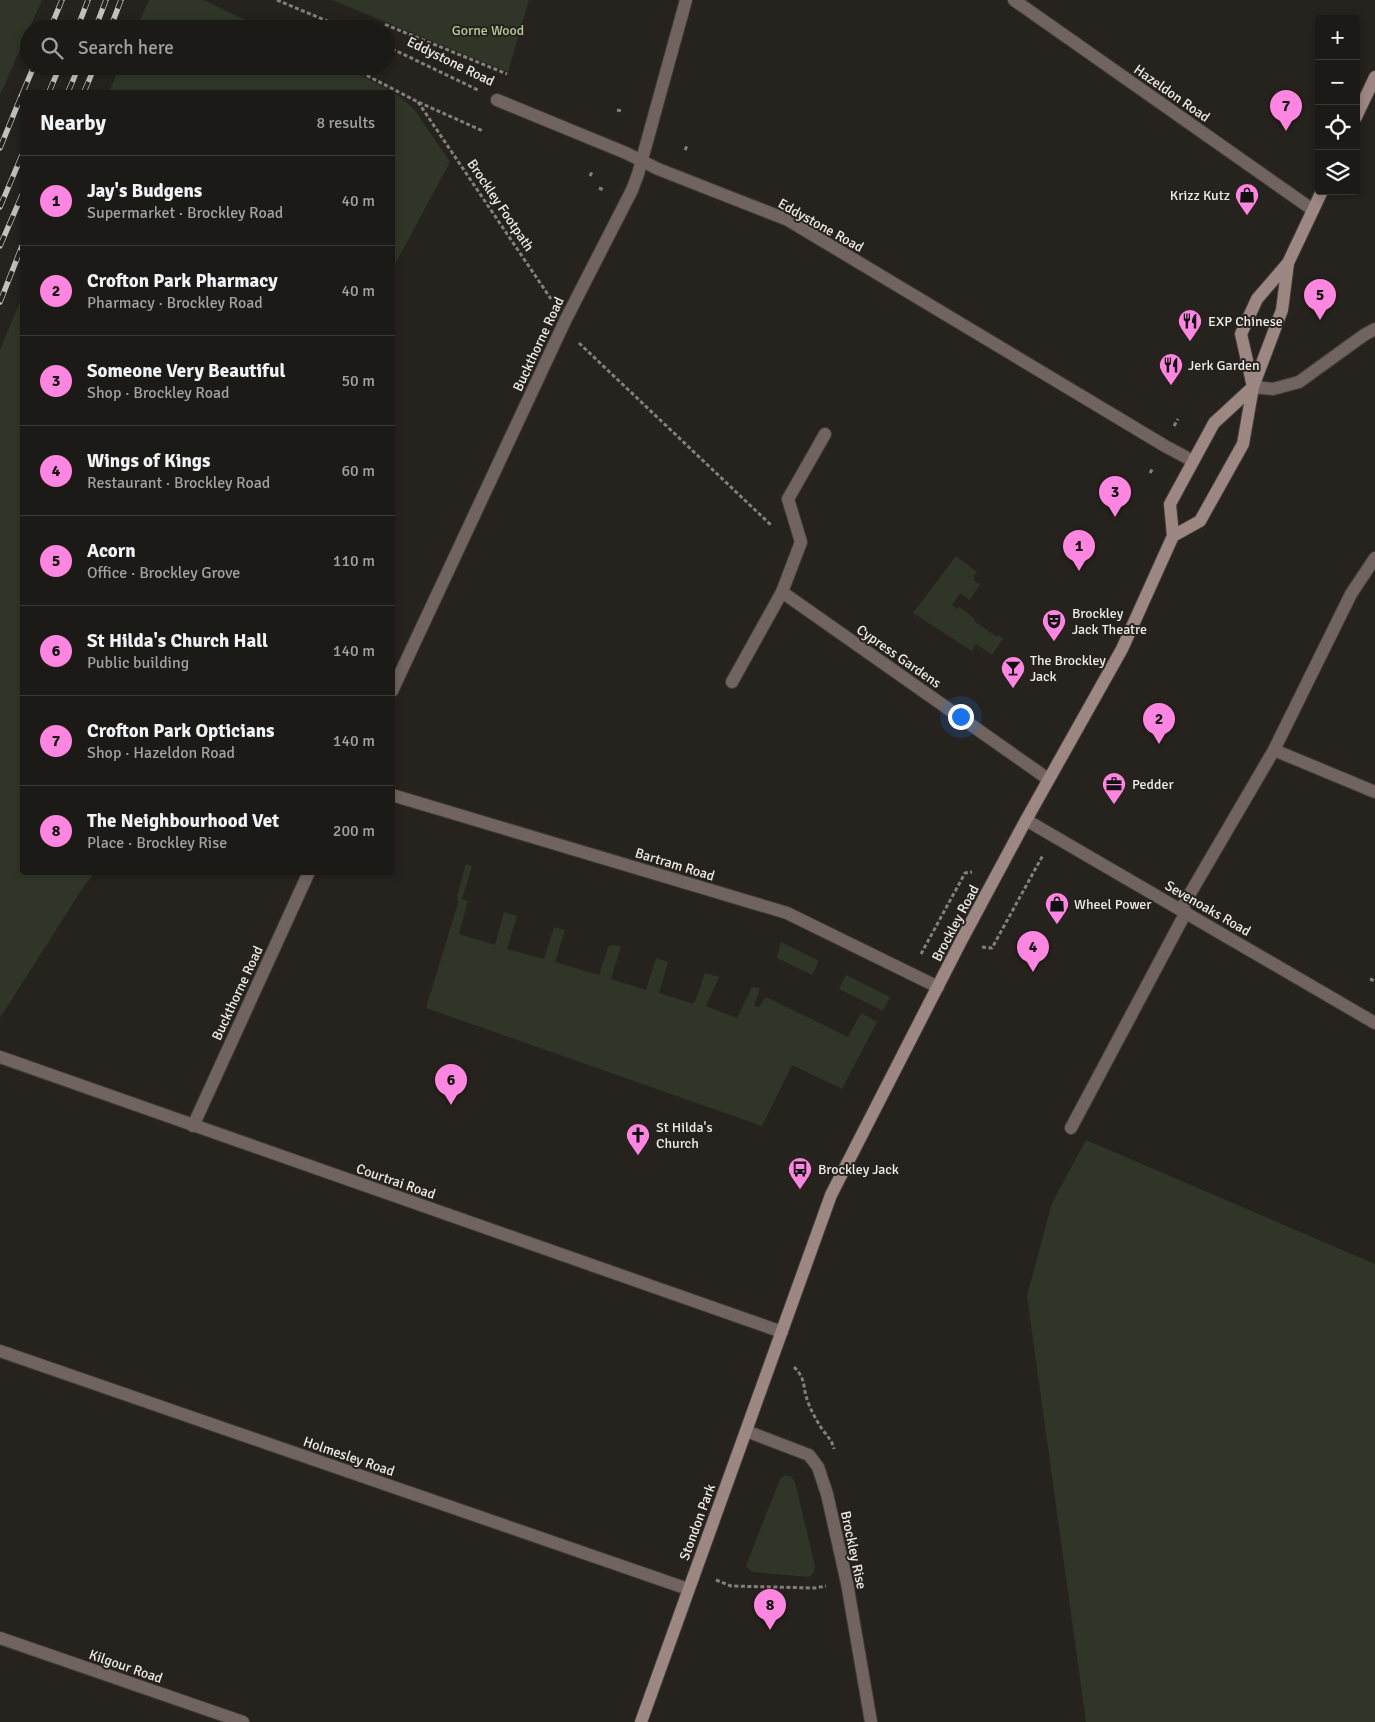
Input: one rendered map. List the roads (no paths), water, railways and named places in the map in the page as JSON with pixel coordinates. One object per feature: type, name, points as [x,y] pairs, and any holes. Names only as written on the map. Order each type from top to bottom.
[{"type":"main road","points":[[1360,109],[1375,77]]},
{"type":"main road","points":[[1253,387],[1241,334],[1257,299],[1288,263],[1320,195]]},
{"type":"main road","points":[[1253,387],[1214,422],[1170,504],[1174,536],[1200,521],[1243,444],[1253,387],[1282,310],[1288,263]]},
{"type":"main road","name":"Brockley Road","points":[[782,1332],[831,1195],[1026,820],[1122,649],[1174,536]]},
{"type":"main road","name":"Stondon Park","points":[[641,1722],[782,1332]]},
{"type":"street","name":"Buckthorne Road","points":[[395,685],[565,321],[632,190],[686,0]]},
{"type":"street","name":"Hazeldon Road","points":[[1014,0],[1313,210]]},
{"type":"street","name":"Eddystone Road","points":[[497,100],[626,153],[658,169],[788,220],[1193,461]]},
{"type":"street","points":[[1253,387],[1273,389],[1299,382],[1375,329]]},
{"type":"street","points":[[732,682],[782,592],[801,542],[788,499],[825,434]]},
{"type":"street","points":[[1071,1128],[1184,911],[1274,750],[1351,594],[1375,558]]},
{"type":"street","name":"Cypress Gardens","points":[[782,592],[1048,779]]},
{"type":"street","points":[[1274,750],[1375,792]]},
{"type":"street","name":"Bartram Road","points":[[395,796],[787,913],[938,986]]},
{"type":"street","name":"Sevenoaks Road","points":[[1026,820],[1375,1023]]},
{"type":"street","name":"Buckthorne Road","points":[[193,1126],[308,875]]},
{"type":"street","name":"Courtrai Road","points":[[0,1057],[782,1332]]},
{"type":"street","name":"Holmesley Road","points":[[0,1351],[688,1589]]},
{"type":"street","name":"Brockley Rise","points":[[746,1431],[809,1455],[818,1467],[827,1494],[847,1583],[870,1722]]},
{"type":"street","name":"Kilgour Road","points":[[0,1638],[243,1722]]},
{"type":"railway","points":[[54,20],[62,0]]},
{"type":"railway","points":[[80,20],[88,0]]},
{"type":"railway","points":[[98,20],[106,0]]},
{"type":"railway","points":[[113,20],[121,0]]},
{"type":"railway","points":[[24,90],[30,75]]},
{"type":"railway","points":[[50,90],[56,75]]},
{"type":"railway","points":[[69,90],[75,75]]},
{"type":"railway","points":[[85,90],[91,75]]},
{"type":"railway","points":[[0,148],[20,99]]},
{"type":"railway","points":[[0,207],[20,160]]},
{"type":"railway","points":[[0,246],[20,200]]},
{"type":"railway","points":[[0,302],[20,251]]},
{"type":"place","name":"Crofton Park Opticians","points":[[1286,131]]},
{"type":"place","name":"Krizz Kutz","points":[[1247,216]]},
{"type":"place","name":"Acorn","points":[[1320,320]]},
{"type":"place","name":"EXP Chinese","points":[[1190,342]]},
{"type":"place","name":"Jerk Garden","points":[[1171,386]]},
{"type":"place","name":"Someone Very Beautiful","points":[[1115,517]]},
{"type":"place","name":"Jay's Budgens","points":[[1079,571]]},
{"type":"place","name":"Brockley Jack Theatre","points":[[1054,642]]},
{"type":"place","name":"The Brockley Jack","points":[[1013,689]]},
{"type":"place","name":"Crofton Park Pharmacy","points":[[1159,744]]},
{"type":"place","name":"Pedder","points":[[1114,805]]},
{"type":"place","name":"Wheel Power","points":[[1057,925]]},
{"type":"place","name":"Wings of Kings","points":[[1033,972]]},
{"type":"place","name":"St Hilda's Church Hall","points":[[451,1105]]},
{"type":"place","name":"St Hilda's Church","points":[[638,1156]]},
{"type":"place","name":"Brockley Jack","points":[[800,1190]]},
{"type":"place","name":"The Neighbourhood Vet","points":[[770,1630]]},
{"type":"park label","name":"Gorne Wood","points":[[488,30]]}]
